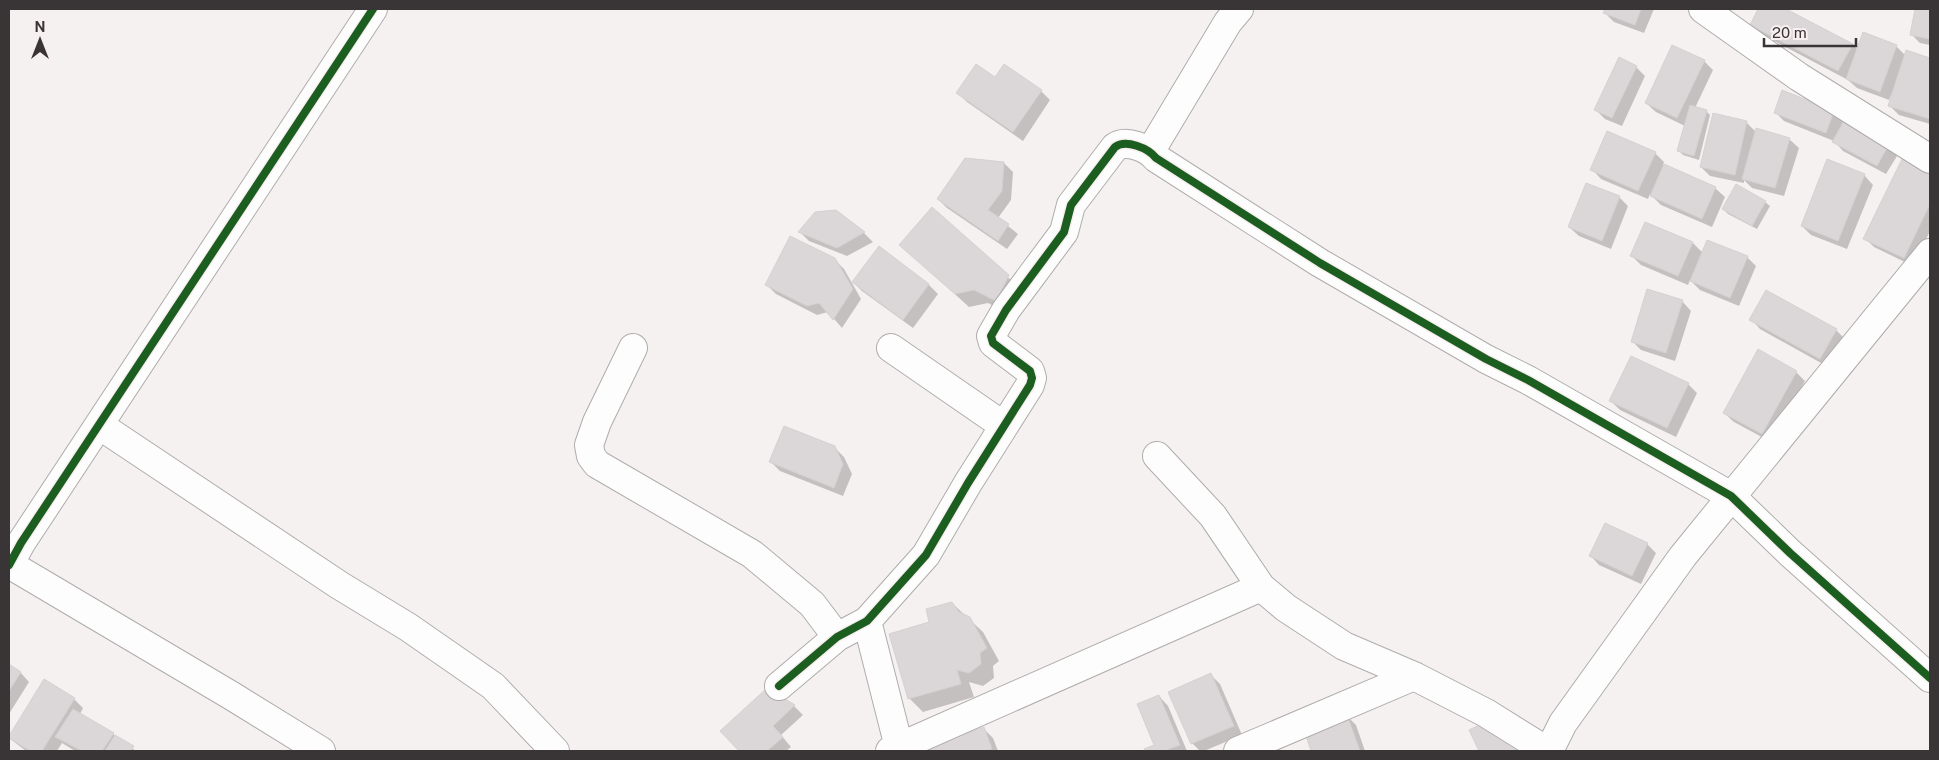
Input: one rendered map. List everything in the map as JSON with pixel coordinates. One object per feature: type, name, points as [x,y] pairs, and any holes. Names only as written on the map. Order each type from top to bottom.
[{"type":"street","points":[[321,751],[232,696],[12,552],[99,425],[373,9]]},
{"type":"street","points":[[1153,154],[1153,147],[1228,22],[1239,9]]},
{"type":"street","points":[[1703,9],[1799,77],[1930,158]]},
{"type":"street","points":[[779,686],[837,637],[867,620],[926,555],[968,483],[1030,385],[1032,378],[1030,371],[993,343],[991,336],[1006,310],[1064,232],[1071,205],[1120,143],[1128,143],[1153,154],[1156,158],[1320,263],[1486,359],[1528,380],[1731,496],[1790,553],[1930,678]]},
{"type":"street","points":[[1157,456],[1213,516],[1261,587],[1286,608],[1344,646],[1414,676],[1486,713],[1548,751],[1563,723],[1682,556],[1930,253]]},
{"type":"street","points":[[633,348],[597,422],[589,445],[591,456],[597,464],[752,554],[812,604],[837,637]]},
{"type":"street","points":[[891,348],[1004,426]]},
{"type":"street","points":[[99,425],[339,585],[408,627],[493,686],[555,751]]},
{"type":"street","points":[[867,620],[896,750],[1261,587]]},
{"type":"street","points":[[1238,751],[1414,676]]},
{"type":"building","points":[[1605,9],[1641,9],[1635,25],[1603,13]]},
{"type":"building","points":[[1758,9],[1786,9],[1853,44],[1838,71],[1750,25]]},
{"type":"building","points":[[1915,9],[1930,9],[1930,39],[1910,35]]},
{"type":"building","points":[[1863,32],[1897,45],[1880,92],[1846,79]]},
{"type":"building","points":[[1672,45],[1705,60],[1677,118],[1645,103]]},
{"type":"building","points":[[1906,50],[1930,58],[1930,119],[1888,106]]},
{"type":"building","points":[[1619,57],[1637,66],[1612,118],[1594,110]]},
{"type":"building","points":[[976,64],[995,77],[1004,64],[1042,90],[1013,132],[956,93]]},
{"type":"building","points":[[1782,90],[1834,111],[1826,133],[1774,113]]},
{"type":"building","points":[[1690,105],[1707,110],[1694,156],[1677,151]]},
{"type":"building","points":[[1713,113],[1747,121],[1735,175],[1700,167]]},
{"type":"building","points":[[1844,121],[1888,146],[1877,166],[1832,142]]},
{"type":"building","points":[[1756,128],[1790,138],[1775,188],[1742,179]]},
{"type":"building","points":[[1607,131],[1656,152],[1638,191],[1590,170]]},
{"type":"building","points":[[1903,157],[1930,170],[1930,204],[1904,258],[1863,239]]},
{"type":"building","points":[[965,158],[1004,162],[1002,191],[988,210],[1009,224],[998,241],[937,199]]},
{"type":"building","points":[[1827,159],[1865,174],[1838,241],[1801,226]]},
{"type":"building","points":[[1664,164],[1716,187],[1702,219],[1650,196]]},
{"type":"building","points":[[1586,183],[1620,196],[1602,241],[1568,227]]},
{"type":"building","points":[[1736,184],[1766,201],[1752,226],[1722,209]]},
{"type":"building","points":[[932,207],[1009,275],[996,301],[974,290],[955,294],[899,245]]},
{"type":"building","points":[[836,210],[865,232],[837,248],[798,232],[815,212]]},
{"type":"building","points":[[1645,222],[1693,242],[1678,276],[1630,256]]},
{"type":"building","points":[[790,236],[835,258],[853,289],[833,320],[819,303],[807,306],[765,285]]},
{"type":"building","points":[[1707,240],[1748,256],[1730,298],[1690,281]]},
{"type":"building","points":[[879,246],[929,284],[903,320],[852,282]]},
{"type":"building","points":[[1647,289],[1683,300],[1666,353],[1631,342]]},
{"type":"building","points":[[1766,290],[1837,329],[1820,359],[1749,320]]},
{"type":"building","points":[[1758,349],[1797,371],[1762,434],[1723,413]]},
{"type":"building","points":[[1631,356],[1689,383],[1667,428],[1609,401]]},
{"type":"building","points":[[784,426],[835,446],[843,464],[834,488],[769,462]]},
{"type":"building","points":[[1605,523],[1648,543],[1632,576],[1589,556]]},
{"type":"building","points":[[952,602],[959,612],[970,617],[987,648],[980,653],[981,664],[969,673],[957,670],[961,684],[908,699],[889,634],[929,622],[926,609]]},
{"type":"building","points":[[9,664],[21,672],[9,691]]},
{"type":"building","points":[[1211,673],[1234,726],[1191,744],[1168,692]]},
{"type":"building","points":[[44,679],[75,698],[42,751],[30,751],[9,738],[9,736]]},
{"type":"building","points":[[767,688],[795,705],[773,726],[783,737],[767,751],[739,751],[720,731]]},
{"type":"building","points":[[1159,695],[1180,745],[1164,751],[1145,751],[1144,749],[1154,745],[1137,704]]},
{"type":"building","points":[[73,709],[114,733],[102,751],[82,751],[55,737]]},
{"type":"building","points":[[1347,715],[1360,751],[1311,751],[1304,730]]},
{"type":"building","points":[[1490,720],[1527,751],[1479,751],[1469,730]]},
{"type":"building","points":[[984,727],[992,749],[984,751],[924,751],[923,749]]},
{"type":"building","points":[[115,735],[134,746],[131,751],[105,751]]},
{"type":"cycle path","points":[[9,565],[21,543],[373,9]]},
{"type":"cycle path","points":[[779,686],[837,637],[867,621],[926,555],[968,483],[1030,385],[1032,378],[1030,371],[993,343],[991,336],[1006,310],[1064,232],[1071,205],[1115,147],[1125,144],[1131,144],[1148,151],[1156,158],[1320,263],[1486,359],[1528,380],[1731,496],[1790,553],[1930,678]]}]
